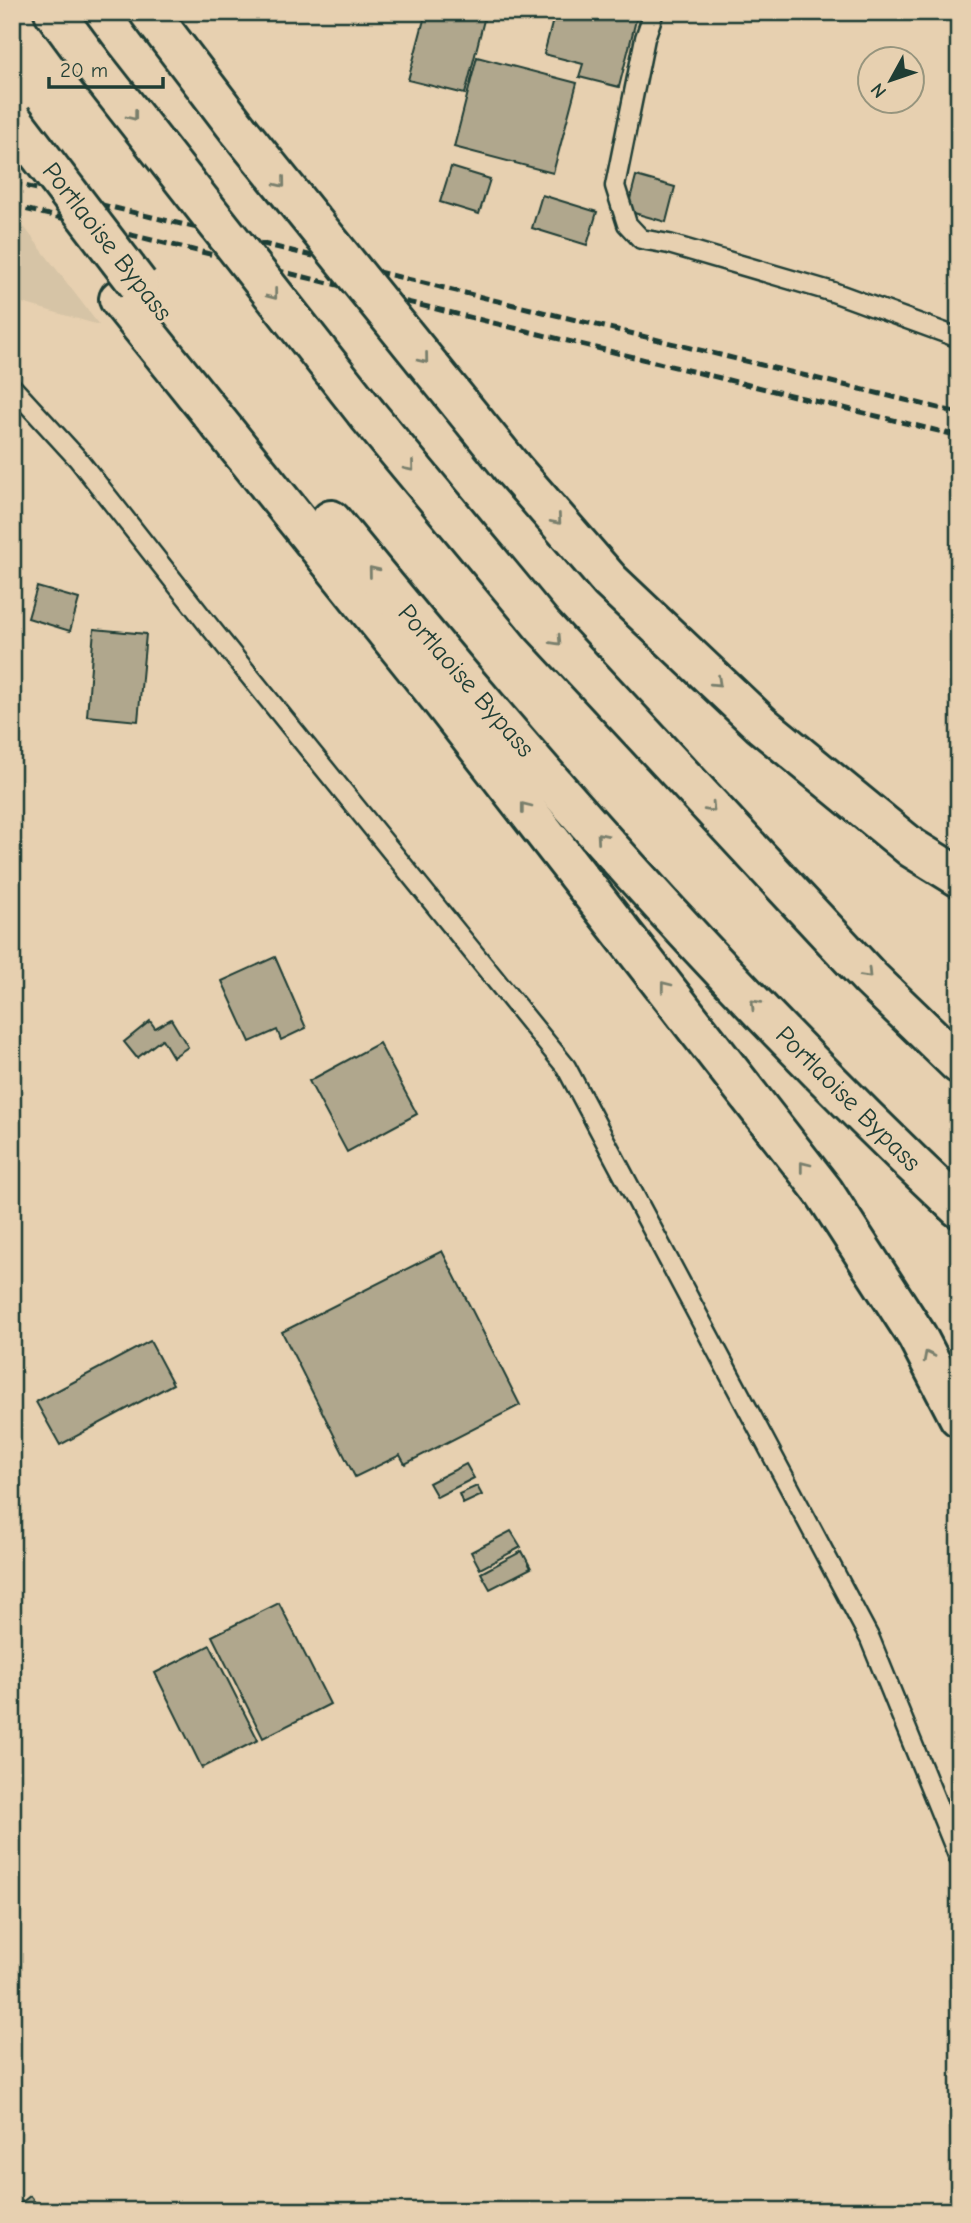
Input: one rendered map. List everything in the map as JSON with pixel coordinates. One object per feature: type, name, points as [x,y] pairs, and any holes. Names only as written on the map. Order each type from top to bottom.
[{"type":"highway","points":[[54,12],[366,414],[552,635],[872,979],[959,1064]]},
{"type":"highway","points":[[149,12],[238,130],[512,468],[610,581],[762,725],[912,848],[959,877]]},
{"type":"highway","name":"Portlaoise Bypass","points":[[12,119],[129,291],[656,901],[878,1132],[959,1208]]},
{"type":"highway","points":[[12,155],[129,291],[824,1192],[917,1336],[959,1417]]},
{"type":"lane","points":[[654,12],[645,38],[615,187],[627,224],[641,239],[669,244],[833,292],[959,338]]},
{"type":"lane","points":[[12,387],[79,459],[206,622],[566,1067],[870,1639],[959,1858]]},
{"type":"shaded area","points":[[12,211],[99,325],[12,300]]},
{"type":"building","points":[[426,12],[486,12],[465,94],[408,80]]},
{"type":"building","points":[[555,12],[638,12],[619,87],[579,77],[583,64],[544,54]]},
{"type":"building","points":[[477,57],[577,83],[553,173],[454,147]]},
{"type":"building","points":[[451,167],[490,179],[479,214],[440,202]]},
{"type":"building","points":[[636,176],[675,187],[666,222],[627,211]]},
{"type":"building","points":[[542,195],[597,212],[587,245],[532,228]]},
{"type":"building","points":[[37,587],[79,599],[70,631],[28,618]]},
{"type":"building","points":[[94,629],[146,634],[138,721],[87,716]]},
{"type":"building","points":[[275,957],[306,1028],[281,1040],[277,1030],[250,1042],[222,981]]},
{"type":"building","points":[[171,1019],[188,1047],[173,1057],[162,1039],[137,1058],[124,1042],[150,1021],[155,1028]]},
{"type":"building","points":[[379,1043],[417,1114],[347,1152],[309,1081]]},
{"type":"building","points":[[442,1251],[520,1405],[405,1464],[400,1455],[355,1477],[282,1332]]},
{"type":"building","points":[[150,1341],[173,1384],[60,1445],[36,1402]]},
{"type":"building","points":[[466,1464],[474,1478],[437,1497],[429,1483]]},
{"type":"building","points":[[477,1486],[482,1495],[463,1504],[459,1494]]},
{"type":"building","points":[[511,1531],[521,1547],[480,1569],[471,1552]]},
{"type":"building","points":[[522,1551],[531,1568],[490,1589],[481,1573]]},
{"type":"building","points":[[279,1603],[330,1704],[263,1738],[212,1636]]},
{"type":"building","points":[[210,1645],[258,1740],[202,1768],[155,1673]]},
{"type":"building","points":[[30,2196],[42,2211],[12,2211],[12,2210]]},
{"type":"railway","points":[[12,183],[959,413]]},
{"type":"railway","points":[[12,206],[959,436]]}]
